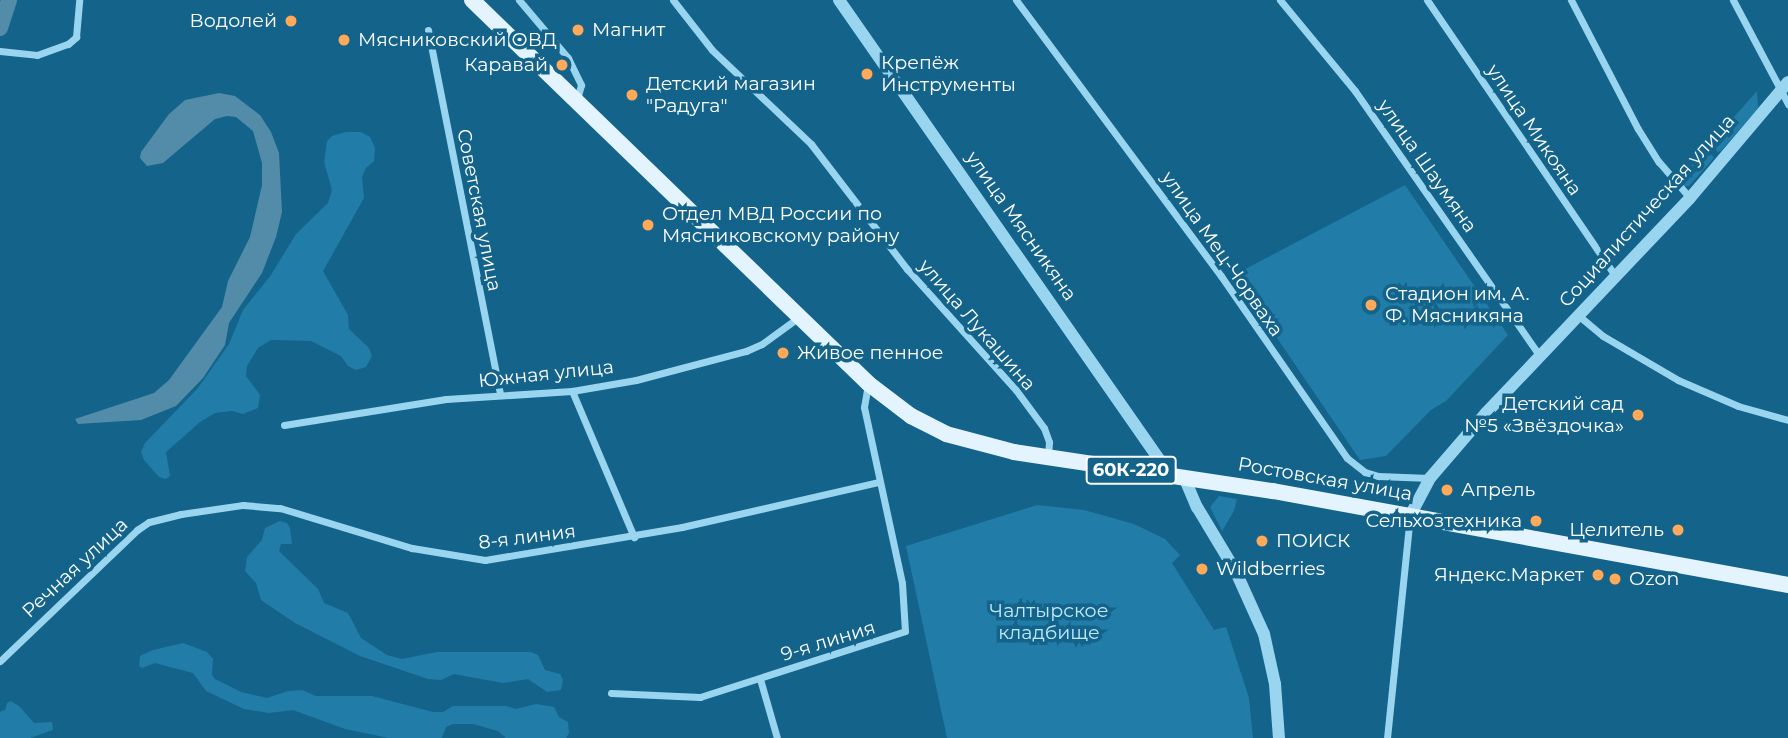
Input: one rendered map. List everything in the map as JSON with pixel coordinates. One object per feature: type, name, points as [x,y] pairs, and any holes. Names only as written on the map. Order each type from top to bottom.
[{"type":"main road","name":"Ростовская улица","points":[[472,0],[869,384],[911,416],[946,433],[983,446],[1048,458],[1177,476],[1788,584]]},
{"type":"street","points":[[0,51],[17,54],[50,53],[76,37],[79,0]]},
{"type":"street","points":[[519,0],[568,58],[582,85],[577,100]]},
{"type":"street","name":"улица Лукашина","points":[[673,0],[712,50],[811,144],[907,269],[1016,390],[1044,428],[1049,442],[1048,458]]},
{"type":"street","name":"улица Мясникяна","points":[[839,0],[1177,476],[1236,572],[1264,634],[1275,684],[1279,738]]},
{"type":"street","name":"улица Мец-Чорваха","points":[[1016,0],[1221,276],[1347,458],[1365,472],[1378,476],[1430,478]]},
{"type":"street","name":"улица Шаумяна","points":[[1280,0],[1355,91],[1540,356]]},
{"type":"street","name":"улица Микояна","points":[[1427,0],[1616,276]]},
{"type":"street","points":[[1571,0],[1652,151],[1690,198]]},
{"type":"street","points":[[1733,0],[1785,86],[1788,104]]},
{"type":"street","name":"Советская улица","points":[[428,30],[500,396]]},
{"type":"street","name":"Социалистическая улица","points":[[1387,738],[1410,516],[1430,478],[1540,356],[1690,198],[1785,86]]},
{"type":"street","points":[[1579,316],[1603,336],[1678,380],[1738,406],[1788,420]]},
{"type":"street","name":"Южная улица","points":[[284,425],[395,406],[572,391],[636,380],[726,358],[762,344],[799,317]]},
{"type":"street","points":[[869,384],[864,407],[878,482]]},
{"type":"street","points":[[572,391],[634,537]]},
{"type":"street","name":"8-я линия","points":[[181,514],[243,505],[281,508],[412,548],[485,560],[634,537],[878,482]]},
{"type":"street","name":"9-я линия","points":[[611,693],[700,697],[905,631],[902,583],[878,482]]},
{"type":"street","name":"Речная улица","points":[[0,661],[136,530],[149,522],[181,514]]},
{"type":"street","name":"9-я линия","points":[[760,679],[776,738]]},
{"type":"green space","points":[[1757,91],[1758,108],[1721,151],[1717,152],[1712,142]]},
{"type":"green space","points":[[361,132],[370,137],[375,148],[374,161],[366,168],[362,177],[364,198],[323,271],[348,315],[349,329],[369,348],[372,356],[366,367],[356,370],[348,366],[341,356],[311,341],[271,340],[258,348],[247,366],[246,376],[260,395],[258,408],[243,414],[232,411],[215,413],[200,422],[166,452],[170,476],[166,479],[159,477],[144,460],[141,452],[145,443],[198,388],[229,344],[243,310],[271,275],[296,234],[328,203],[332,190],[324,162],[327,141],[332,136]]},
{"type":"green space","points":[[1708,150],[1714,158],[1689,186],[1684,186],[1678,181],[1679,177]]},
{"type":"green space","name":"Стадион им. А. Ф. Мясникяна","points":[[1405,185],[1508,335],[1446,401],[1431,410],[1386,456],[1360,460],[1234,275]]},
{"type":"green space","points":[[1219,496],[1237,499],[1234,511],[1222,531],[1210,507]]},
{"type":"green space","name":"Чалтырское кладбище","points":[[1037,505],[1084,510],[1134,524],[1165,539],[1180,555],[1172,563],[1214,630],[1226,627],[1249,698],[1253,738],[947,738],[906,546]]},
{"type":"green space","points":[[280,521],[287,523],[290,528],[292,544],[281,544],[279,551],[318,589],[324,603],[348,613],[361,638],[387,655],[402,659],[437,652],[531,652],[538,655],[545,670],[560,674],[563,680],[561,690],[547,692],[528,679],[503,683],[454,674],[441,680],[428,679],[360,656],[295,623],[261,600],[256,583],[245,571],[247,557],[262,540],[265,528]]},
{"type":"green space","points":[[183,643],[207,652],[213,659],[212,675],[215,679],[241,692],[267,698],[288,691],[302,690],[316,696],[372,696],[433,712],[443,712],[453,706],[506,706],[516,709],[536,704],[554,707],[559,717],[568,722],[569,733],[566,738],[506,738],[498,731],[473,724],[453,724],[446,727],[442,738],[389,738],[345,729],[293,710],[269,713],[244,709],[206,691],[193,673],[155,663],[142,668],[139,666],[140,656]]},
{"type":"green space","points":[[11,701],[34,723],[52,722],[53,730],[30,738],[0,738],[0,712],[5,710],[7,703]]},
{"type":"shaded area","points":[[219,93],[235,96],[260,115],[271,132],[279,153],[282,212],[262,273],[229,323],[225,345],[203,378],[176,406],[141,420],[78,424],[75,419],[154,393],[169,380],[222,307],[228,281],[250,237],[262,185],[262,163],[253,131],[236,117],[227,116],[215,119],[163,163],[147,166],[140,158],[141,152],[169,114],[185,100]]},
{"type":"waterway","points":[[0,28],[9,0]]},
{"type":"place","name":"Водолей","points":[[291,21]]},
{"type":"place","name":"Магнит","points":[[578,30]]},
{"type":"place","name":"Мясниковский ОВД","points":[[344,40]]},
{"type":"place","name":"Каравай","points":[[562,65]]},
{"type":"place","name":"Крепёж Инструменты","points":[[867,74]]},
{"type":"place","name":"Детский магазин \"Радуга\"","points":[[632,95]]},
{"type":"place","name":"Отдел МВД России по Мясниковскому району","points":[[648,225]]},
{"type":"place","name":"Стадион им. А. Ф. Мясникяна","points":[[1371,305]]},
{"type":"place","name":"Живое пенное","points":[[783,353]]},
{"type":"place","name":"Детский сад №5 «Звёздочка»","points":[[1638,415]]},
{"type":"place","name":"Апрель","points":[[1447,490]]},
{"type":"place","name":"Сельхозтехника","points":[[1536,521]]},
{"type":"place","name":"Целитель","points":[[1678,530]]},
{"type":"place","name":"ПОИСК","points":[[1262,541]]},
{"type":"place","name":"Wildberries","points":[[1202,569]]},
{"type":"place","name":"Яндекс.Маркет","points":[[1598,575]]},
{"type":"place","name":"Ozon","points":[[1615,579]]}]
